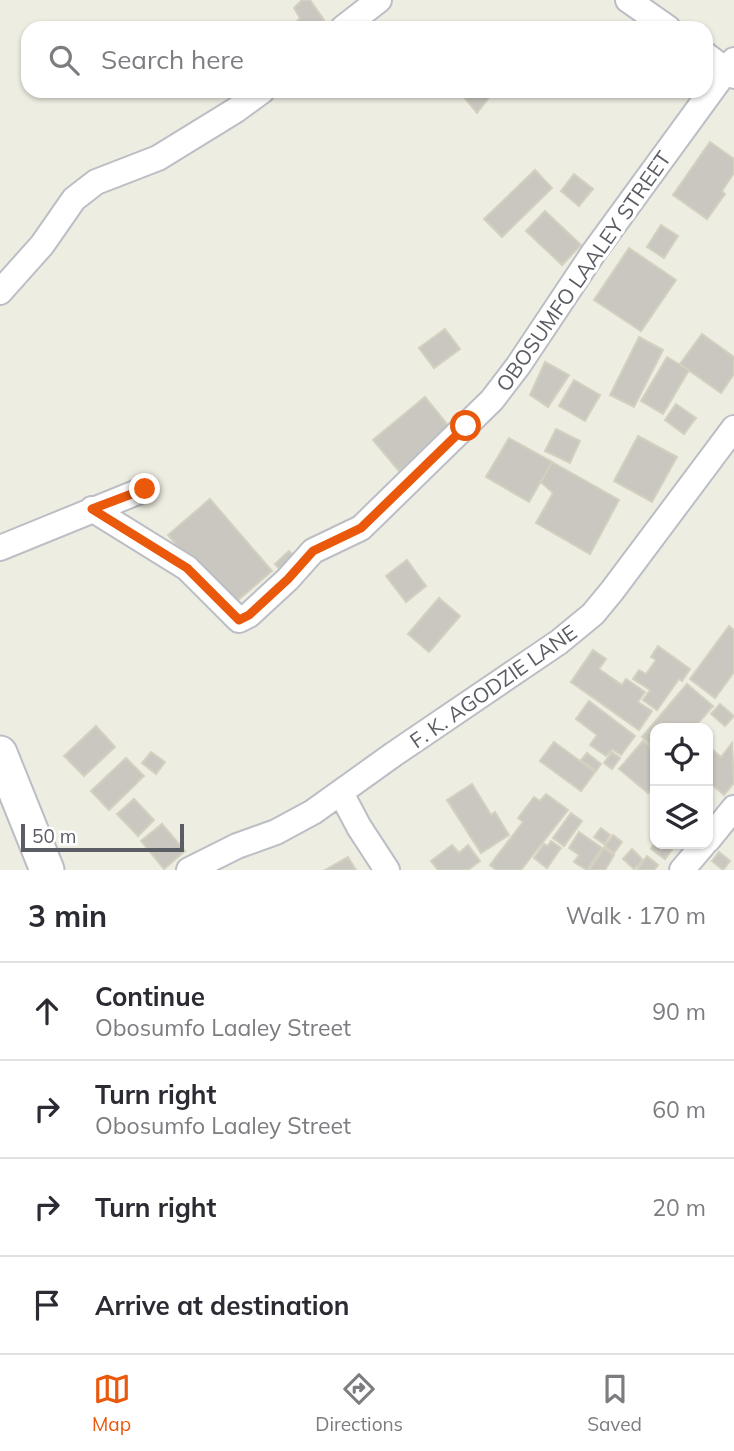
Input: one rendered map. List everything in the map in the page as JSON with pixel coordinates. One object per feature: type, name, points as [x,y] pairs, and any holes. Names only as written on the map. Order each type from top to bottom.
[{"type":"main road","points":[[0,754],[47,870]]},
{"type":"street","points":[[352,21],[379,0]]},
{"type":"street","points":[[628,0],[658,21]]},
{"type":"street","points":[[713,58],[732,68]]},
{"type":"street","name":"OBOSUMFO LAALEY STREET","points":[[713,93],[732,68]]},
{"type":"street","points":[[0,292],[42,245],[74,199],[96,182],[158,158],[252,98]]},
{"type":"street","name":"OBOSUMFO LAALEY STREET","points":[[92,509],[187,568],[239,620],[249,615],[288,579],[313,551],[361,528],[492,400],[518,366],[594,252],[710,98]]},
{"type":"street","name":"F. K. AGODZIE LANE","points":[[189,870],[237,846],[276,832],[313,812],[559,642],[593,614],[734,428]]},
{"type":"street","points":[[0,548],[145,489]]},
{"type":"street","points":[[341,793],[387,870]]},
{"type":"street","points":[[713,833],[734,808]]},
{"type":"street","points":[[682,870],[700,849]]},
{"type":"building","points":[[302,0],[310,0],[324,20],[297,21],[300,18],[294,8]]},
{"type":"building","points":[[465,98],[489,98],[477,113]]},
{"type":"building","points":[[710,142],[734,159],[734,173],[722,191],[725,194],[707,219],[673,195]]},
{"type":"building","points":[[535,170],[552,188],[502,237],[484,219]]},
{"type":"building","points":[[574,174],[593,189],[579,206],[561,191]]},
{"type":"building","points":[[545,211],[581,245],[562,265],[526,231]]},
{"type":"building","points":[[661,225],[678,236],[664,258],[647,247]]},
{"type":"building","points":[[629,248],[676,280],[641,331],[594,300]]},
{"type":"building","points":[[445,329],[460,349],[434,368],[419,348]]},
{"type":"building","points":[[702,334],[734,357],[734,374],[721,393],[680,364]]},
{"type":"building","points":[[639,337],[663,350],[634,407],[610,395]]},
{"type":"building","points":[[667,357],[689,370],[663,414],[641,401]]},
{"type":"building","points":[[545,362],[569,375],[548,407],[530,395]]},
{"type":"building","points":[[574,380],[600,395],[585,421],[559,406]]},
{"type":"building","points":[[425,397],[451,429],[399,471],[373,440]]},
{"type":"building","points":[[676,404],[696,418],[684,434],[665,420]]},
{"type":"building","points":[[556,429],[580,441],[570,463],[545,451]]},
{"type":"building","points":[[638,436],[677,457],[652,502],[614,481]]},
{"type":"building","points":[[509,438],[552,462],[529,502],[486,477]]},
{"type":"building","points":[[552,462],[619,500],[590,554],[536,523],[553,493],[541,482]]},
{"type":"building","points":[[210,499],[272,571],[230,607],[168,535]]},
{"type":"building","points":[[289,551],[300,562],[285,575],[275,564]]},
{"type":"building","points":[[407,560],[426,586],[406,602],[386,576]]},
{"type":"building","points":[[439,598],[460,616],[429,652],[408,634]]},
{"type":"building","points":[[729,626],[734,630],[734,672],[715,698],[690,679]]},
{"type":"building","points":[[658,646],[690,669],[682,681],[679,679],[657,710],[643,700],[650,690],[633,679],[639,670],[646,674],[656,660],[651,657]]},
{"type":"building","points":[[593,650],[606,659],[599,669],[622,685],[626,679],[645,692],[638,702],[652,711],[639,730],[571,682]]},
{"type":"building","points":[[687,684],[713,706],[698,723],[654,723]]},
{"type":"building","points":[[589,701],[635,736],[621,755],[612,749],[606,756],[590,745],[597,735],[576,719]]},
{"type":"building","points":[[720,704],[734,716],[725,726],[711,714]]},
{"type":"building","points":[[96,726],[115,747],[84,776],[64,756]]},
{"type":"building","points":[[650,728],[650,744],[642,737]]},
{"type":"building","points":[[643,741],[650,747],[648,793],[619,769]]},
{"type":"building","points":[[554,742],[595,772],[581,791],[540,761]]},
{"type":"building","points":[[732,743],[734,783],[724,795],[713,785],[713,750],[721,757]]},
{"type":"building","points":[[151,752],[165,762],[156,774],[142,763]]},
{"type":"building","points":[[612,752],[620,758],[612,769],[604,763]]},
{"type":"building","points":[[587,753],[601,764],[596,771],[581,760]]},
{"type":"building","points":[[126,758],[144,776],[109,810],[91,791]]},
{"type":"building","points":[[472,784],[491,815],[495,812],[509,835],[481,853],[447,800]]},
{"type":"building","points":[[546,794],[568,810],[521,870],[496,870],[490,865],[523,822],[518,818],[534,797],[540,801]]},
{"type":"building","points":[[134,799],[154,820],[138,836],[117,814]]},
{"type":"building","points":[[571,813],[582,821],[564,846],[553,838]]},
{"type":"building","points":[[162,824],[185,851],[164,869],[141,841]]},
{"type":"building","points":[[601,828],[610,835],[604,844],[594,837]]},
{"type":"building","points":[[579,832],[602,848],[587,870],[574,862],[579,855],[569,848]]},
{"type":"building","points":[[613,835],[622,842],[614,853],[605,846]]},
{"type":"building","points":[[551,841],[561,848],[547,868],[534,858],[544,844],[548,846]]},
{"type":"building","points":[[452,845],[459,853],[468,845],[480,861],[468,870],[438,870],[431,861]]},
{"type":"building","points":[[604,848],[614,855],[605,870],[589,870]]},
{"type":"building","points":[[632,849],[643,860],[634,869],[623,859]]},
{"type":"building","points":[[651,849],[672,849],[665,859]]},
{"type":"building","points":[[719,852],[730,861],[723,870],[712,861]]},
{"type":"building","points":[[647,856],[658,865],[654,870],[637,870]]},
{"type":"building","points":[[348,857],[356,870],[325,870]]},
{"type":"route","points":[[145,489],[92,509],[187,568],[239,620],[249,615],[288,579],[313,551],[361,528],[466,426]]}]
